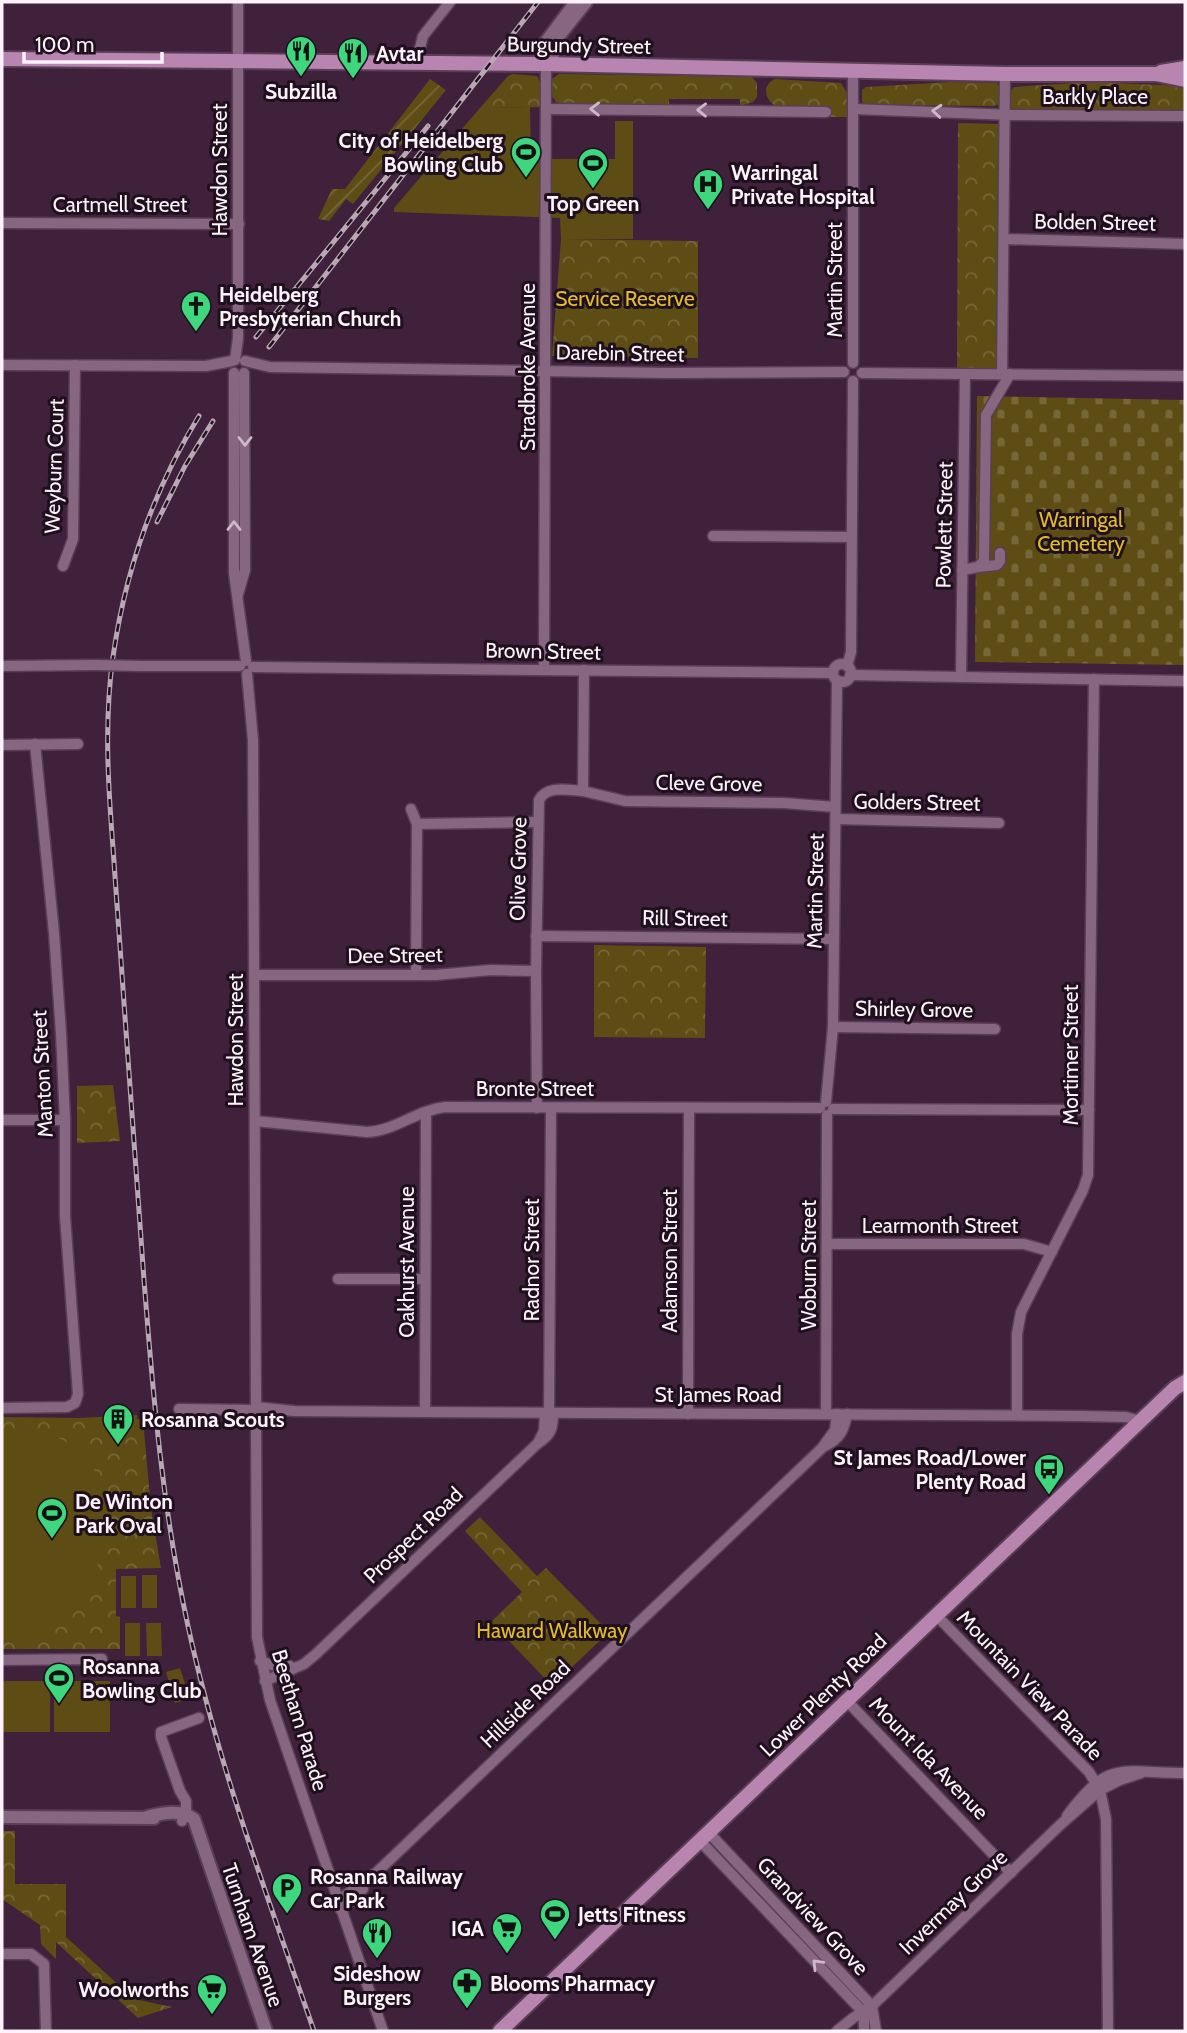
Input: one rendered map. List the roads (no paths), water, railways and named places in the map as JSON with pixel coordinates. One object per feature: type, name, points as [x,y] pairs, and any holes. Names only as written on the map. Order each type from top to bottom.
[{"type":"main road","name":"Burgundy Street","points":[[2,59],[546,64],[1005,74],[1156,74],[1184,71]]},
{"type":"main road","name":"Lower Plenty Road","points":[[500,2031],[1180,1385],[1185,1372]]},
{"type":"street","name":"Hawdon Street","points":[[238,2],[239,366],[234,573],[254,740],[256,1411]]},
{"type":"street","points":[[416,64],[423,36],[450,2]]},
{"type":"street","points":[[576,2],[541,47],[540,54],[546,64],[552,57],[558,37],[586,2]]},
{"type":"street","name":"Stradbroke Avenue","points":[[544,670],[546,64]]},
{"type":"street","name":"Martin Street","points":[[853,71],[853,363]]},
{"type":"street","points":[[978,567],[984,561],[986,415],[1006,374],[1005,74]]},
{"type":"street","points":[[547,109],[826,112]]},
{"type":"street","points":[[853,109],[1005,114]]},
{"type":"street","name":"Barkly Place","points":[[1005,114],[1185,116]]},
{"type":"street","name":"Cartmell Street","points":[[2,223],[239,224]]},
{"type":"street","name":"Bolden Street","points":[[1004,239],[1185,244]]},
{"type":"street","points":[[853,363],[860,367],[862,373],[860,378],[853,381],[845,378],[844,372],[845,367],[853,363]]},
{"type":"street","name":"Darebin Street","points":[[2,365],[669,373],[844,372]]},
{"type":"street","name":"Weyburn Court","points":[[63,566],[73,539],[75,365]]},
{"type":"street","points":[[862,373],[1185,376]]},
{"type":"street","name":"Powlett Street","points":[[961,677],[965,374]]},
{"type":"street","points":[[853,381],[849,670],[846,680],[835,676],[837,666],[849,670],[961,677],[1185,681]]},
{"type":"street","points":[[713,536],[851,537]]},
{"type":"street","points":[[992,567],[1000,561],[1000,553]]},
{"type":"street","points":[[962,570],[978,567],[1007,569]]},
{"type":"street","name":"Brown Street","points":[[2,666],[584,670],[835,676]]},
{"type":"street","points":[[583,791],[584,670]]},
{"type":"street","name":"Martin Street","points":[[827,1109],[833,1027],[835,676]]},
{"type":"street","name":"Mortimer Street","points":[[1017,1415],[1020,1319],[1086,1182],[1094,679]]},
{"type":"street","name":"Manton Street","points":[[2,1408],[61,1407],[75,1402],[78,1388],[65,1216],[65,1120],[54,933],[35,744]]},
{"type":"street","points":[[2,745],[78,744]]},
{"type":"street","name":"Olive Grove","points":[[537,1108],[536,936],[539,800],[543,793],[549,790],[583,791]]},
{"type":"street","name":"Cleve Grove","points":[[583,791],[625,801],[783,803],[835,807]]},
{"type":"street","points":[[411,809],[417,824],[416,975]]},
{"type":"street","name":"Golders Street","points":[[835,819],[999,823]]},
{"type":"street","points":[[417,824],[537,822]]},
{"type":"street","name":"Rill Street","points":[[536,936],[834,939]]},
{"type":"street","name":"Dee Street","points":[[254,975],[435,975],[491,970],[536,971]]},
{"type":"street","name":"Shirley Grove","points":[[833,1027],[995,1029]]},
{"type":"street","name":"Bronte Street","points":[[255,1121],[372,1132],[445,1107],[1089,1110]]},
{"type":"street","name":"Radnor Street","points":[[549,1413],[551,1108]]},
{"type":"street","name":"Adamson Street","points":[[688,1414],[689,1108]]},
{"type":"street","name":"Woburn Street","points":[[827,1109],[827,1244],[837,1414]]},
{"type":"street","name":"Oakhurst Avenue","points":[[425,1412],[426,1112]]},
{"type":"street","points":[[2,1120],[65,1120]]},
{"type":"street","name":"Learmonth Street","points":[[827,1244],[1024,1244],[1052,1252]]},
{"type":"street","points":[[338,1279],[425,1279]]},
{"type":"street","name":"St James Road","points":[[179,1409],[1106,1416],[1126,1417],[1140,1422]]},
{"type":"street","name":"Beetham Parade","points":[[256,1411],[256,1620],[260,1661],[383,2031]]},
{"type":"street","name":"Prospect Road","points":[[265,1681],[304,1664],[316,1654],[550,1434],[549,1413]]},
{"type":"street","name":"Hillside Road","points":[[340,1905],[822,1448],[835,1430],[837,1414]]},
{"type":"street","name":"Mountain View Parade","points":[[937,1616],[1098,1786],[1106,1819],[1108,2031]]},
{"type":"street","name":"Prospect Road","points":[[260,1661],[275,1667],[287,1667],[316,1654]]},
{"type":"street","points":[[2,1660],[102,1659]]},
{"type":"street","name":"Mount Ida Avenue","points":[[847,1701],[1011,1873]]},
{"type":"street","points":[[2,1817],[185,1818],[180,1791],[160,1737],[161,1732],[199,1718]]},
{"type":"street","name":"Invermay Grove","points":[[838,2031],[866,2012],[1011,1873],[1098,1786],[1100,1778],[1120,1771],[1185,1773]]},
{"type":"street","name":"Turnham Avenue","points":[[185,1818],[204,1851],[266,2031]]},
{"type":"street","name":"Grandview Grove","points":[[704,1837],[866,2012],[874,2013],[876,2031]]},
{"type":"street","points":[[2,1954],[32,1954],[44,1964],[46,2031]]},
{"type":"street","points":[[864,2031],[866,2012]]},
{"type":"street","name":"Invermay Grove","points":[[853,2031],[866,2012]]},
{"type":"railway","points":[[269,347],[538,2]]},
{"type":"railway","points":[[256,337],[428,126]]},
{"type":"railway","points":[[199,416],[155,502],[134,563],[118,625],[110,681],[108,729],[116,894],[151,1367],[165,1497],[179,1583],[200,1678],[229,1780],[314,2031]]},
{"type":"railway","points":[[157,522],[185,466],[213,421]]},
{"type":"place","name":"Subzilla","points":[[301,78]]},
{"type":"place","name":"Avtar","points":[[353,80]]},
{"type":"place","name":"City of Heidelberg Bowling Club","points":[[526,179]]},
{"type":"place","name":"Top Green","points":[[593,190]]},
{"type":"place","name":"Warringal Private Hospital","points":[[708,211]]},
{"type":"place","name":"Heidelberg Presbyterian Church","points":[[196,333]]},
{"type":"place","name":"Rosanna Scouts","points":[[118,1446]]},
{"type":"place","name":"St James Road/Lower Plenty Road","points":[[1049,1496]]},
{"type":"place","name":"De Winton Park Oval","points":[[52,1540]]},
{"type":"place","name":"Rosanna Bowling Club","points":[[59,1705]]},
{"type":"place","name":"Rosanna Railway Car Park","points":[[287,1915]]},
{"type":"place","name":"Jetts Fitness","points":[[555,1941]]},
{"type":"place","name":"IGA","points":[[507,1955]]},
{"type":"place","name":"Sideshow Burgers","points":[[377,1960]]},
{"type":"place","name":"Blooms Pharmacy","points":[[467,2010]]},
{"type":"place","name":"Woolworths","points":[[212,2016]]},
{"type":"park label","name":"Service Reserve","points":[[625,298]]},
{"type":"park label","name":"Warringal Cemetery","points":[[1081,531]]},
{"type":"park label","name":"Haward Walkway","points":[[552,1630]]}]
